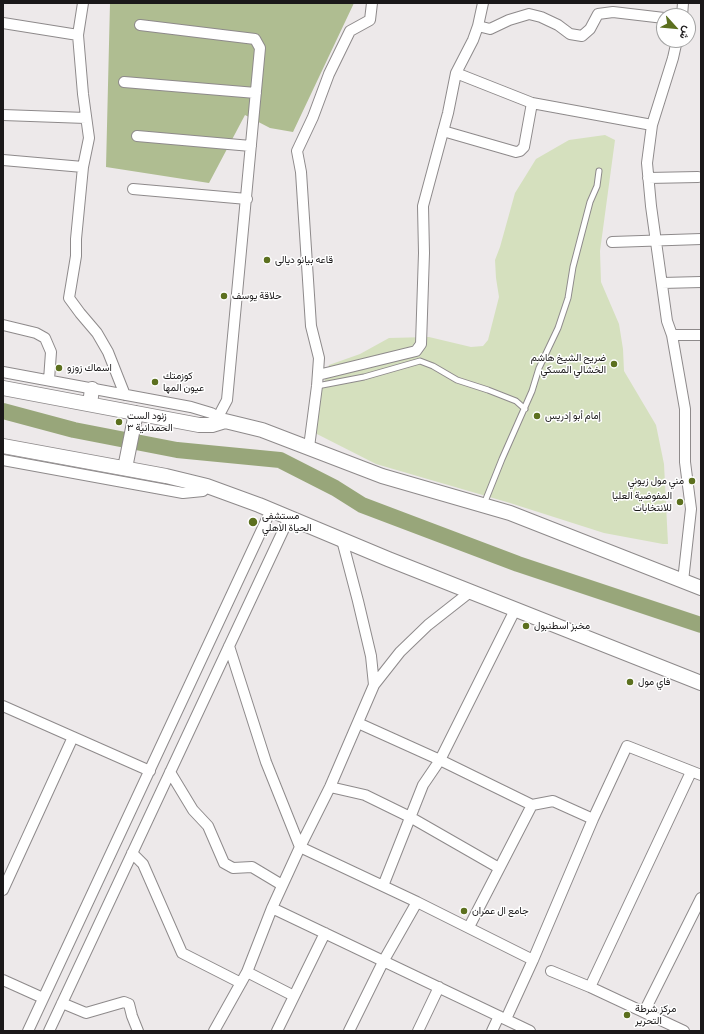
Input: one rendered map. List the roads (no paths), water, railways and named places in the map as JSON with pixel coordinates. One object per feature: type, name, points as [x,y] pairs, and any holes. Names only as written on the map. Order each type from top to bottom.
[{"type":"street","points":[[83,3],[78,36],[83,94],[90,138],[83,167],[76,239],[76,256],[69,298],[98,334],[108,352],[125,395]]},
{"type":"street","points":[[309,447],[319,358],[311,326],[300,172],[297,151],[350,31],[370,20],[372,3]]},
{"type":"street","points":[[317,381],[416,351],[421,344],[424,252],[423,206],[443,132],[456,73],[473,40],[483,3]]},
{"type":"street","points":[[478,26],[490,29],[509,20],[529,14],[541,17],[558,25],[570,34],[582,36],[590,29],[598,14],[613,12],[656,17]]},
{"type":"street","points":[[3,23],[78,36]]},
{"type":"street","points":[[3,388],[199,425],[212,425],[222,419],[228,400],[260,48],[256,39],[140,25]]},
{"type":"street","points":[[675,48],[652,125],[647,163],[651,206],[667,321],[672,335],[685,409],[684,462],[691,509],[683,581]]},
{"type":"street","points":[[456,73],[532,103],[652,125]]},
{"type":"street","points":[[124,82],[256,94]]},
{"type":"street","points":[[443,132],[516,152],[520,151],[524,147],[532,103]]},
{"type":"street","points":[[3,115],[86,118]]},
{"type":"street","points":[[137,136],[251,146]]},
{"type":"street","points":[[3,160],[83,167]]},
{"type":"street","points":[[648,178],[698,177]]},
{"type":"street","points":[[133,189],[246,199]]},
{"type":"street","points":[[612,242],[701,239]]},
{"type":"street","points":[[662,283],[701,282]]},
{"type":"street","points":[[3,325],[36,333],[46,338],[51,352],[49,380]]},
{"type":"street","points":[[672,335],[701,335]]},
{"type":"street","points":[[3,372],[201,410],[222,419],[262,430],[309,447],[382,476],[510,513],[701,588]]},
{"type":"street","points":[[90,404],[92,389]]},
{"type":"street","points":[[125,468],[136,413]]},
{"type":"street","points":[[3,446],[125,468],[207,486],[271,510],[470,592],[701,683]]},
{"type":"street","points":[[3,460],[183,493],[204,491],[207,486]]},
{"type":"street","points":[[28,1031],[271,510]]},
{"type":"street","points":[[49,1031],[289,518]]},
{"type":"street","points":[[342,540],[369,649],[374,685]]},
{"type":"street","points":[[214,1031],[247,972],[282,885],[330,787],[374,685],[400,652],[428,625],[470,592]]},
{"type":"street","points":[[383,886],[423,786],[440,760],[515,610]]},
{"type":"street","points":[[230,646],[266,762],[300,846],[533,960]]},
{"type":"street","points":[[4,710],[74,737],[150,771]]},
{"type":"street","points":[[358,723],[440,760],[532,805],[553,801],[593,819]]},
{"type":"street","points":[[3,890],[74,737]]},
{"type":"street","points":[[492,1031],[503,1018],[533,960],[593,819],[627,746],[696,773],[590,987]]},
{"type":"street","points":[[170,772],[193,810],[208,826],[224,863],[233,868],[252,866],[282,885]]},
{"type":"street","points":[[330,787],[365,795],[410,817],[499,868]]},
{"type":"street","points":[[469,928],[532,805]]},
{"type":"street","points":[[132,853],[143,864],[182,953],[241,983]]},
{"type":"street","points":[[644,1012],[701,898]]},
{"type":"street","points":[[349,1031],[384,960],[417,902]]},
{"type":"street","points":[[272,908],[384,960],[530,1031]]},
{"type":"street","points":[[277,1031],[325,933]]},
{"type":"street","points":[[550,971],[590,987],[684,1031]]},
{"type":"street","points":[[247,972],[294,996]]},
{"type":"street","points":[[3,980],[43,998]]},
{"type":"street","points":[[418,1031],[439,987]]},
{"type":"street","points":[[62,1003],[86,1012],[124,1002],[129,1004],[138,1031]]},
{"type":"lane","points":[[483,505],[525,409],[540,368],[558,328],[568,298],[573,267],[590,202],[596,186],[598,171]]},
{"type":"lane","points":[[317,381],[364,377],[420,361],[433,366],[457,380],[516,401],[525,409]]},
{"type":"waterway","points":[[3,411],[74,430],[177,450],[280,460],[335,488],[362,505],[518,564],[701,625]]},
{"type":"place","name":"قاعه بيانو ديالى","points":[[267,260]]},
{"type":"place","name":"حلاقة يوسف","points":[[224,296]]},
{"type":"place","name":"ضريح الشيخ هاشم الخشالي المسكي","points":[[614,364]]},
{"type":"place","name":"اسماك زوزو","points":[[59,368]]},
{"type":"place","name":"كوزمتك عيون المها","points":[[155,382]]},
{"type":"place","name":"إمام أبو إدريس","points":[[537,416]]},
{"type":"place","name":"زنود الست الحمدانية ٣","points":[[119,422]]},
{"type":"place","name":"مني مول زيوني","points":[[692,481]]},
{"type":"place","name":"المفوضية العليا للانتخابات","points":[[680,502]]},
{"type":"place","name":"مستشفى الحياة الاهلي","points":[[253,522]]},
{"type":"place","name":"مخبز اسطنبول","points":[[526,626]]},
{"type":"place","name":"فاي مول","points":[[630,682]]},
{"type":"place","name":"جامع ال عمران","points":[[464,911]]},
{"type":"place","name":"مركز شرطة التحرير","points":[[627,1015]]}]
